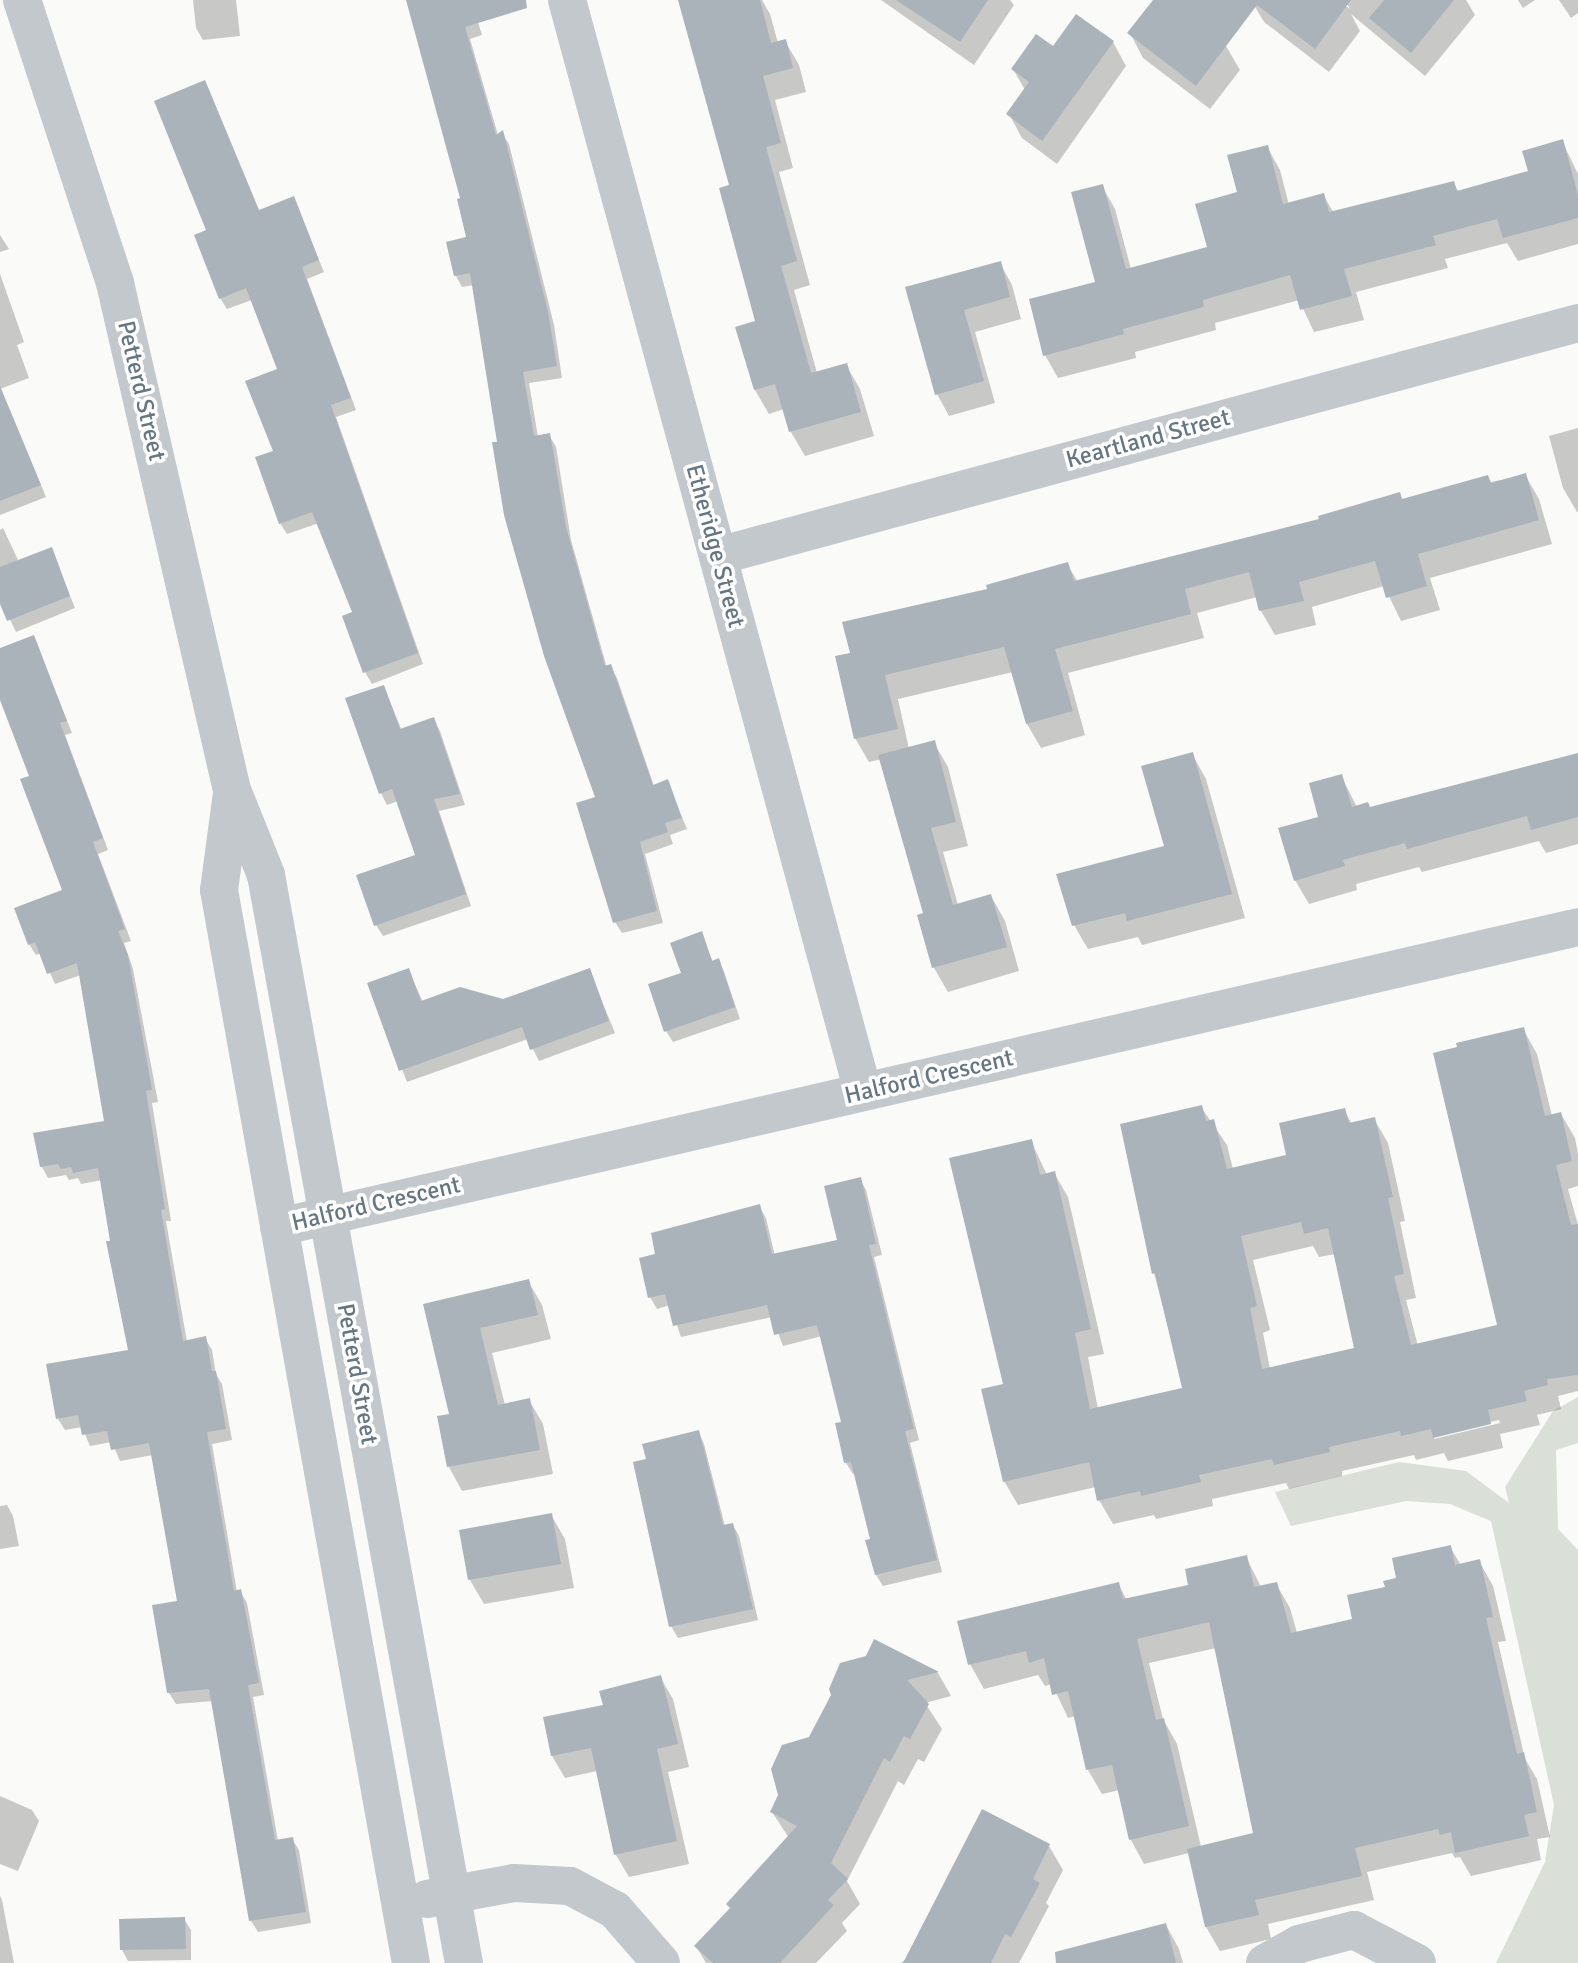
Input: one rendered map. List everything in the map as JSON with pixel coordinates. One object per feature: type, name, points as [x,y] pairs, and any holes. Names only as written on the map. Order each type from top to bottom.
[{"type":"street","points":[[0,5],[14,0]]},
{"type":"street","name":"Petterd Street","points":[[22,0],[116,283],[232,790],[266,875],[464,1963]]},
{"type":"street","name":"Etheridge Street","points":[[567,0],[863,1092]]},
{"type":"street","name":"Keartland Street","points":[[718,556],[1578,323]]},
{"type":"street","name":"Petterd Street","points":[[232,790],[219,890],[411,1963]]},
{"type":"street","name":"Halford Crescent","points":[[279,1227],[1578,927]]},
{"type":"street","points":[[401,1904],[514,1883],[570,1886],[615,1910],[662,1963]]},
{"type":"street","points":[[1265,1963],[1299,1944],[1354,1930],[1417,1963]]},
{"type":"shaded area","points":[[1578,1397],[1578,1443],[1556,1450],[1558,1529],[1578,1550],[1578,1963],[1496,1963],[1545,1862],[1554,1805],[1491,1521],[1450,1504],[1406,1501],[1291,1526],[1275,1492],[1399,1462],[1466,1471],[1509,1503],[1505,1487],[1553,1411]]},
{"type":"building","points":[[406,0],[526,0],[527,8],[465,27],[496,135],[503,130],[548,312],[557,366],[523,372],[534,436],[550,433],[566,527],[605,666],[611,664],[653,785],[668,779],[682,818],[665,823],[668,832],[640,842],[657,911],[613,923],[576,803],[595,797],[544,656],[504,515],[492,442],[497,442],[470,273],[454,276],[446,242],[466,237],[457,199],[460,198]]},
{"type":"building","points":[[678,0],[760,0],[771,43],[786,39],[793,68],[763,76],[781,143],[766,147],[797,261],[781,266],[811,373],[847,363],[861,412],[789,432],[775,384],[754,390],[735,327],[755,321],[719,188],[729,185]]},
{"type":"building","points":[[896,0],[988,0],[960,42]]},
{"type":"building","points":[[1153,0],[1351,0],[1315,49],[1257,5],[1196,86],[1127,33]]},
{"type":"building","points":[[1384,0],[1454,0],[1411,53],[1369,18]]},
{"type":"building","points":[[1076,14],[1114,41],[1042,141],[1006,114],[1029,82],[1011,69],[1036,34],[1053,46]]},
{"type":"building","points":[[205,80],[259,210],[294,196],[319,260],[302,267],[351,398],[331,405],[418,653],[363,673],[342,616],[352,612],[312,512],[279,524],[255,457],[273,451],[245,381],[277,369],[246,288],[219,299],[194,235],[206,230],[154,101]]},
{"type":"building","points":[[1563,139],[1578,195],[1578,218],[1503,238],[1497,219],[1433,236],[1436,245],[1344,269],[1352,296],[1300,310],[1290,275],[1203,300],[1204,307],[1123,329],[1124,334],[1043,356],[1029,299],[1095,282],[1071,192],[1103,184],[1126,269],[1207,247],[1195,204],[1237,192],[1227,155],[1268,145],[1283,204],[1324,193],[1329,212],[1454,181],[1457,191],[1528,171],[1522,151]]},
{"type":"building","points":[[1001,261],[1010,297],[964,310],[984,381],[935,395],[905,287]]},
{"type":"building","points":[[0,386],[41,485],[0,501]]},
{"type":"building","points":[[1526,473],[1539,520],[1418,554],[1427,586],[1386,598],[1375,561],[1299,582],[1304,601],[1259,611],[1249,572],[1185,589],[1191,614],[1055,649],[1073,711],[1026,724],[1004,647],[885,675],[898,729],[854,739],[835,656],[850,653],[842,622],[987,589],[986,585],[1068,562],[1074,581],[1319,519],[1318,516],[1400,492],[1402,499],[1488,475],[1491,483]]},
{"type":"building","points":[[52,547],[70,596],[7,621],[0,604],[0,567]]},
{"type":"building","points":[[34,635],[67,721],[60,723],[103,838],[93,842],[125,929],[118,931],[128,955],[152,1090],[146,1091],[165,1209],[161,1210],[183,1341],[206,1336],[212,1371],[216,1371],[226,1429],[207,1432],[234,1591],[241,1589],[259,1683],[248,1685],[275,1840],[293,1837],[306,1912],[249,1921],[209,1689],[167,1693],[152,1605],[177,1601],[149,1443],[111,1450],[107,1431],[82,1435],[78,1415],[56,1419],[46,1364],[128,1350],[106,1241],[110,1241],[98,1168],[73,1173],[71,1167],[61,1169],[58,1164],[40,1167],[33,1133],[104,1121],[77,963],[47,974],[35,942],[28,945],[14,908],[62,890],[20,779],[29,776],[0,700],[0,648]]},
{"type":"building","points":[[384,685],[400,729],[434,717],[460,794],[434,799],[466,894],[374,926],[356,875],[415,855],[392,789],[379,794],[345,698]]},
{"type":"building","points":[[935,740],[956,822],[931,828],[953,905],[991,894],[1007,947],[932,968],[917,915],[923,913],[878,755]]},
{"type":"building","points":[[1193,752],[1232,894],[1127,921],[1125,913],[1072,926],[1056,874],[1164,846],[1141,766]]},
{"type":"building","points":[[1578,753],[1578,817],[1531,830],[1527,816],[1407,849],[1405,843],[1343,860],[1345,866],[1294,881],[1278,828],[1318,817],[1309,783],[1342,774],[1352,807],[1368,802],[1370,807]]},
{"type":"building","points":[[702,931],[712,961],[719,958],[735,1007],[664,1032],[648,984],[681,973],[670,943]]},
{"type":"building","points":[[409,968],[421,1001],[460,987],[503,999],[590,968],[609,1021],[530,1050],[522,1027],[399,1071],[367,983]]},
{"type":"building","points":[[1524,1027],[1545,1116],[1561,1112],[1572,1161],[1556,1165],[1571,1225],[1578,1224],[1578,1375],[1547,1379],[1548,1385],[1524,1391],[1527,1401],[1488,1410],[1491,1424],[1433,1438],[1431,1429],[1401,1436],[1400,1431],[1329,1447],[1330,1452],[1274,1465],[1272,1459],[1199,1475],[1201,1482],[1141,1496],[1140,1491],[1097,1501],[1089,1462],[1003,1482],[981,1389],[1003,1384],[949,1158],[1032,1139],[1040,1175],[1055,1171],[1091,1329],[1075,1333],[1090,1409],[1182,1388],[1155,1273],[1152,1274],[1120,1124],[1202,1105],[1206,1121],[1214,1119],[1227,1169],[1286,1155],[1279,1123],[1345,1108],[1349,1123],[1375,1117],[1393,1197],[1388,1198],[1404,1274],[1394,1276],[1411,1345],[1497,1325],[1433,1053],[1457,1047],[1456,1043]],"holes":[[[1301,1222],[1304,1234],[1328,1228],[1354,1348],[1262,1369],[1250,1308],[1257,1306],[1241,1236]]]},
{"type":"building","points":[[861,1177],[876,1244],[869,1245],[914,1429],[905,1431],[937,1560],[875,1575],[865,1540],[870,1539],[851,1462],[844,1463],[835,1423],[841,1422],[817,1325],[774,1335],[767,1305],[673,1326],[665,1294],[648,1298],[639,1258],[655,1254],[651,1233],[760,1204],[772,1254],[837,1240],[824,1186]]},
{"type":"building","points":[[529,1279],[538,1315],[480,1328],[498,1405],[530,1398],[540,1450],[447,1467],[437,1416],[449,1414],[423,1304]]},
{"type":"building","points":[[699,1430],[723,1525],[733,1523],[753,1609],[669,1627],[633,1462],[646,1459],[642,1444]]},
{"type":"building","points":[[552,1513],[561,1564],[468,1580],[459,1530]]},
{"type":"building","points":[[1451,1545],[1455,1565],[1480,1559],[1493,1617],[1486,1618],[1517,1754],[1524,1752],[1537,1812],[1524,1815],[1529,1836],[1455,1853],[1451,1832],[1440,1835],[1438,1829],[1355,1848],[1362,1876],[1255,1900],[1259,1915],[1205,1927],[1187,1849],[1253,1833],[1209,1622],[1137,1639],[1156,1720],[1164,1718],[1189,1826],[1129,1840],[1112,1765],[1086,1770],[1068,1691],[1052,1695],[1044,1658],[1029,1663],[1026,1651],[968,1665],[957,1621],[1119,1582],[1123,1599],[1188,1585],[1185,1569],[1247,1555],[1254,1587],[1277,1582],[1291,1633],[1352,1619],[1347,1595],[1385,1587],[1383,1581],[1396,1578],[1392,1558]]},
{"type":"building","points":[[874,1639],[939,1672],[907,1680],[929,1704],[910,1739],[904,1736],[890,1762],[884,1758],[831,1863],[848,1879],[828,1900],[834,1905],[780,1963],[713,1963],[694,1946],[730,1908],[726,1904],[797,1826],[770,1812],[778,1795],[771,1769],[782,1745],[809,1737],[831,1695],[829,1689],[840,1663],[866,1656]]},
{"type":"building","points":[[661,1675],[678,1744],[657,1749],[677,1841],[614,1855],[591,1748],[551,1756],[543,1717],[603,1705],[599,1691]]},
{"type":"building","points":[[982,1809],[1050,1844],[1033,1879],[1040,1883],[1011,1937],[1005,1934],[991,1963],[903,1963]]},
{"type":"building","points":[[185,1917],[186,1949],[120,1950],[119,1919]]},
{"type":"building","points":[[1166,1923],[1176,1963],[1056,1963],[1055,1952]]}]
